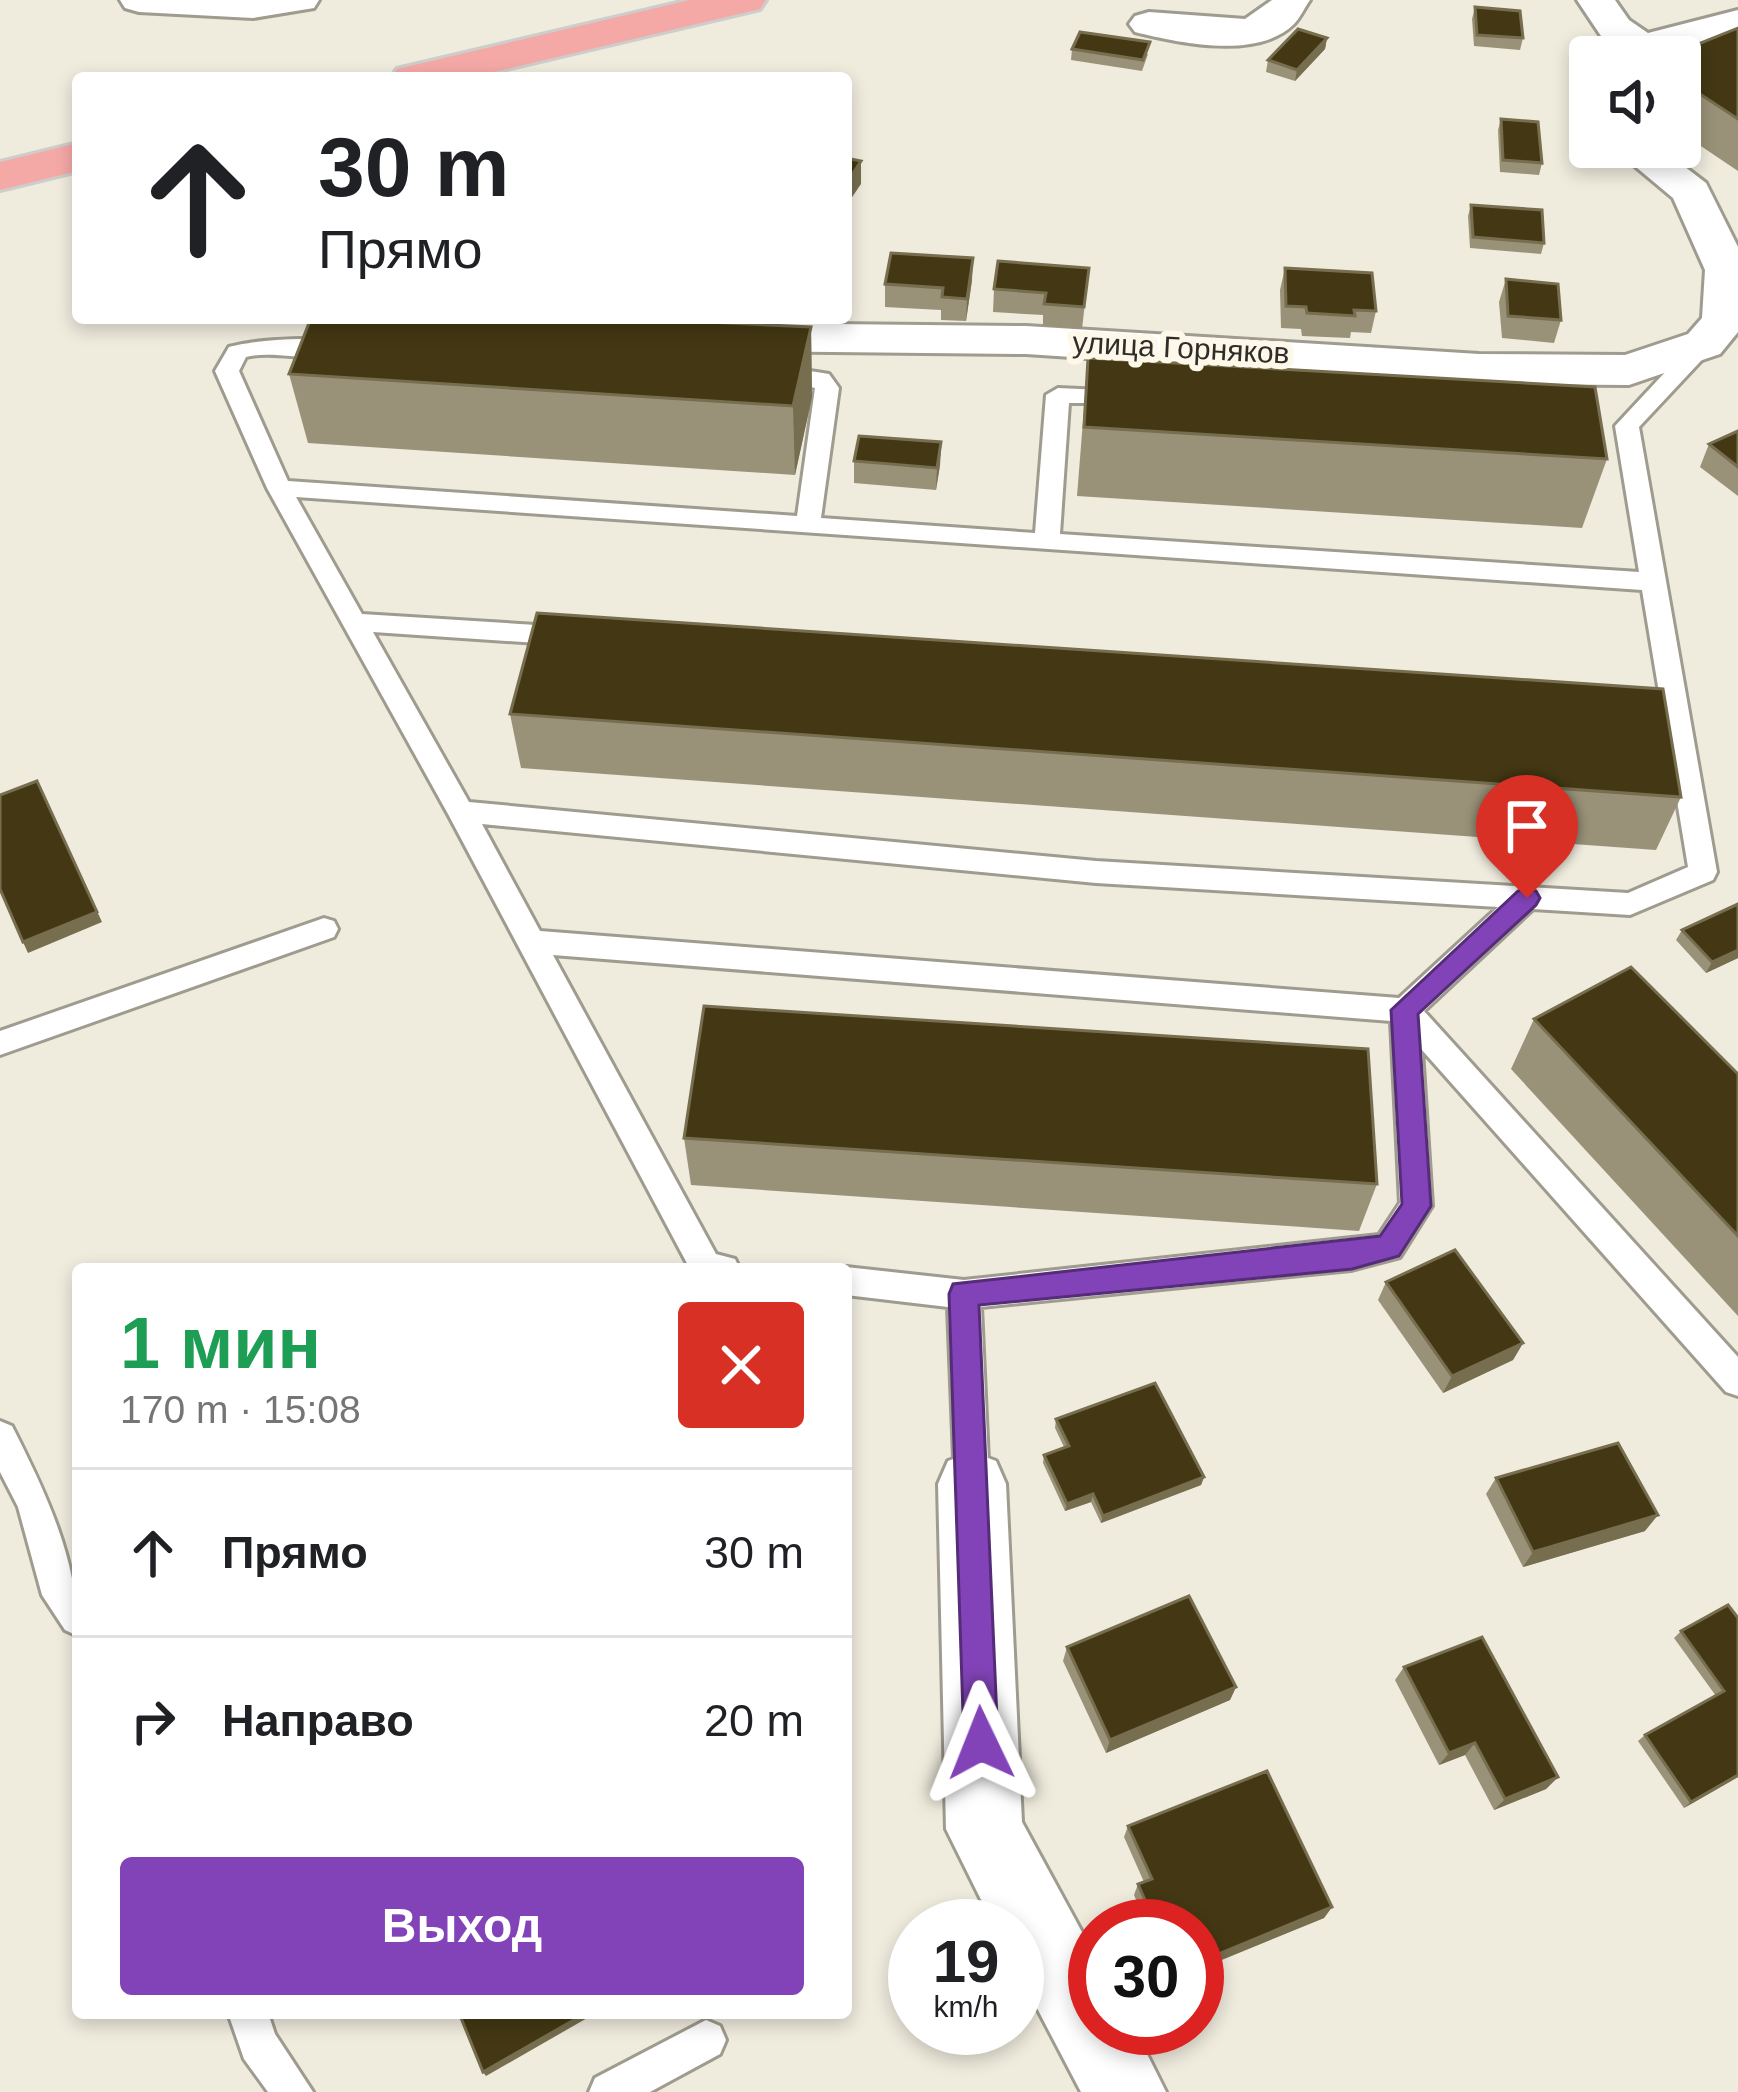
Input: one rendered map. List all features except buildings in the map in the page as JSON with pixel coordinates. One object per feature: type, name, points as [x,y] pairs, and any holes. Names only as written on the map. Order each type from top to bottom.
[{"type":"main road","points":[[438,72],[746,0]]},
{"type":"main road","points":[[0,176],[72,158]]},
{"type":"street","points":[[139,0],[253,7],[300,0]]},
{"type":"street","points":[[1149,24],[1225,34],[1261,28],[1286,14],[1292,0]]},
{"type":"street","points":[[1596,0],[1623,36]]},
{"type":"street","points":[[1692,36],[1727,26]]},
{"type":"street","points":[[1660,168],[1691,192],[1727,270],[1724,320],[1704,344]]},
{"type":"street","name":"улица Горняков","points":[[676,334],[1048,341],[1501,370],[1630,370],[1704,344]]},
{"type":"street","points":[[972,1484],[984,1829],[1125,2092]]},
{"type":"lane","points":[[461,812],[1096,872],[1630,904],[1702,872],[1664,706],[1655,582],[1618,426],[1704,344]]},
{"type":"lane","points":[[354,351],[260,346],[237,352],[227,371],[279,488],[533,942],[704,1263]]},
{"type":"lane","points":[[755,371],[802,373],[821,379],[826,388],[808,525]]},
{"type":"lane","points":[[1047,542],[1058,395],[1152,400]]},
{"type":"lane","points":[[279,488],[1655,582]]},
{"type":"lane","points":[[353,622],[589,637]]},
{"type":"lane","points":[[1405,1010],[1527,898]]},
{"type":"lane","points":[[0,1043],[324,929]]},
{"type":"lane","points":[[533,942],[1405,1010],[1738,1381]]},
{"type":"lane","points":[[852,1283],[964,1294],[1352,1256],[1389,1247],[1416,1206],[1405,1010]]},
{"type":"lane","points":[[964,1294],[972,1484]]},
{"type":"lane","points":[[0,1437],[34,1504],[60,1595],[72,1610]]},
{"type":"lane","points":[[250,2019],[258,2045],[293,2092]]},
{"type":"lane","points":[[609,2092],[706,2040]]},
{"type":"route","points":[[981,1743],[964,1294],[1352,1256],[1389,1247],[1416,1206],[1405,1010],[1527,898]]}]
